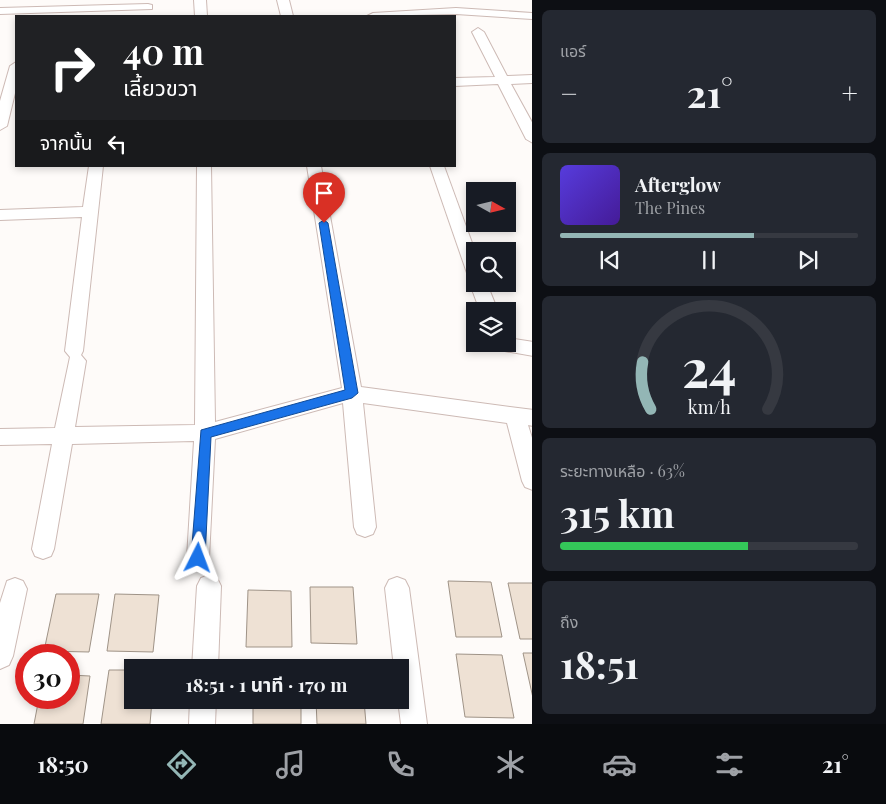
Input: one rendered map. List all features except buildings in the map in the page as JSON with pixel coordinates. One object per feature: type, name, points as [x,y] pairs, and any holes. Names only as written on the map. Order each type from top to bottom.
[{"type":"street","points":[[200,0],[201,15]]},
{"type":"street","points":[[283,0],[287,15]]},
{"type":"street","points":[[457,0],[464,11]]},
{"type":"street","points":[[0,11],[148,7]]},
{"type":"street","points":[[376,13],[464,11],[532,16]]},
{"type":"street","points":[[478,32],[532,139]]},
{"type":"street","points":[[0,126],[15,70]]},
{"type":"street","points":[[456,82],[532,80]]},
{"type":"street","points":[[43,549],[64,436],[75,356],[89,212],[96,167]]},
{"type":"street","points":[[198,558],[205,433],[204,167]]},
{"type":"street","points":[[314,167],[352,393],[365,526]]},
{"type":"street","points":[[437,167],[466,248]]},
{"type":"street","points":[[0,215],[89,212]]},
{"type":"street","points":[[516,346],[532,349]]},
{"type":"street","points":[[0,438],[205,433],[352,393],[384,400],[523,417],[532,481]]},
{"type":"street","points":[[205,659],[209,586]]},
{"type":"street","points":[[0,656],[15,588]]},
{"type":"street","points":[[397,588],[414,724]]},
{"type":"street","points":[[202,724],[203,709]]},
{"type":"route","points":[[198,558],[205,433],[352,393],[324,223]]}]
